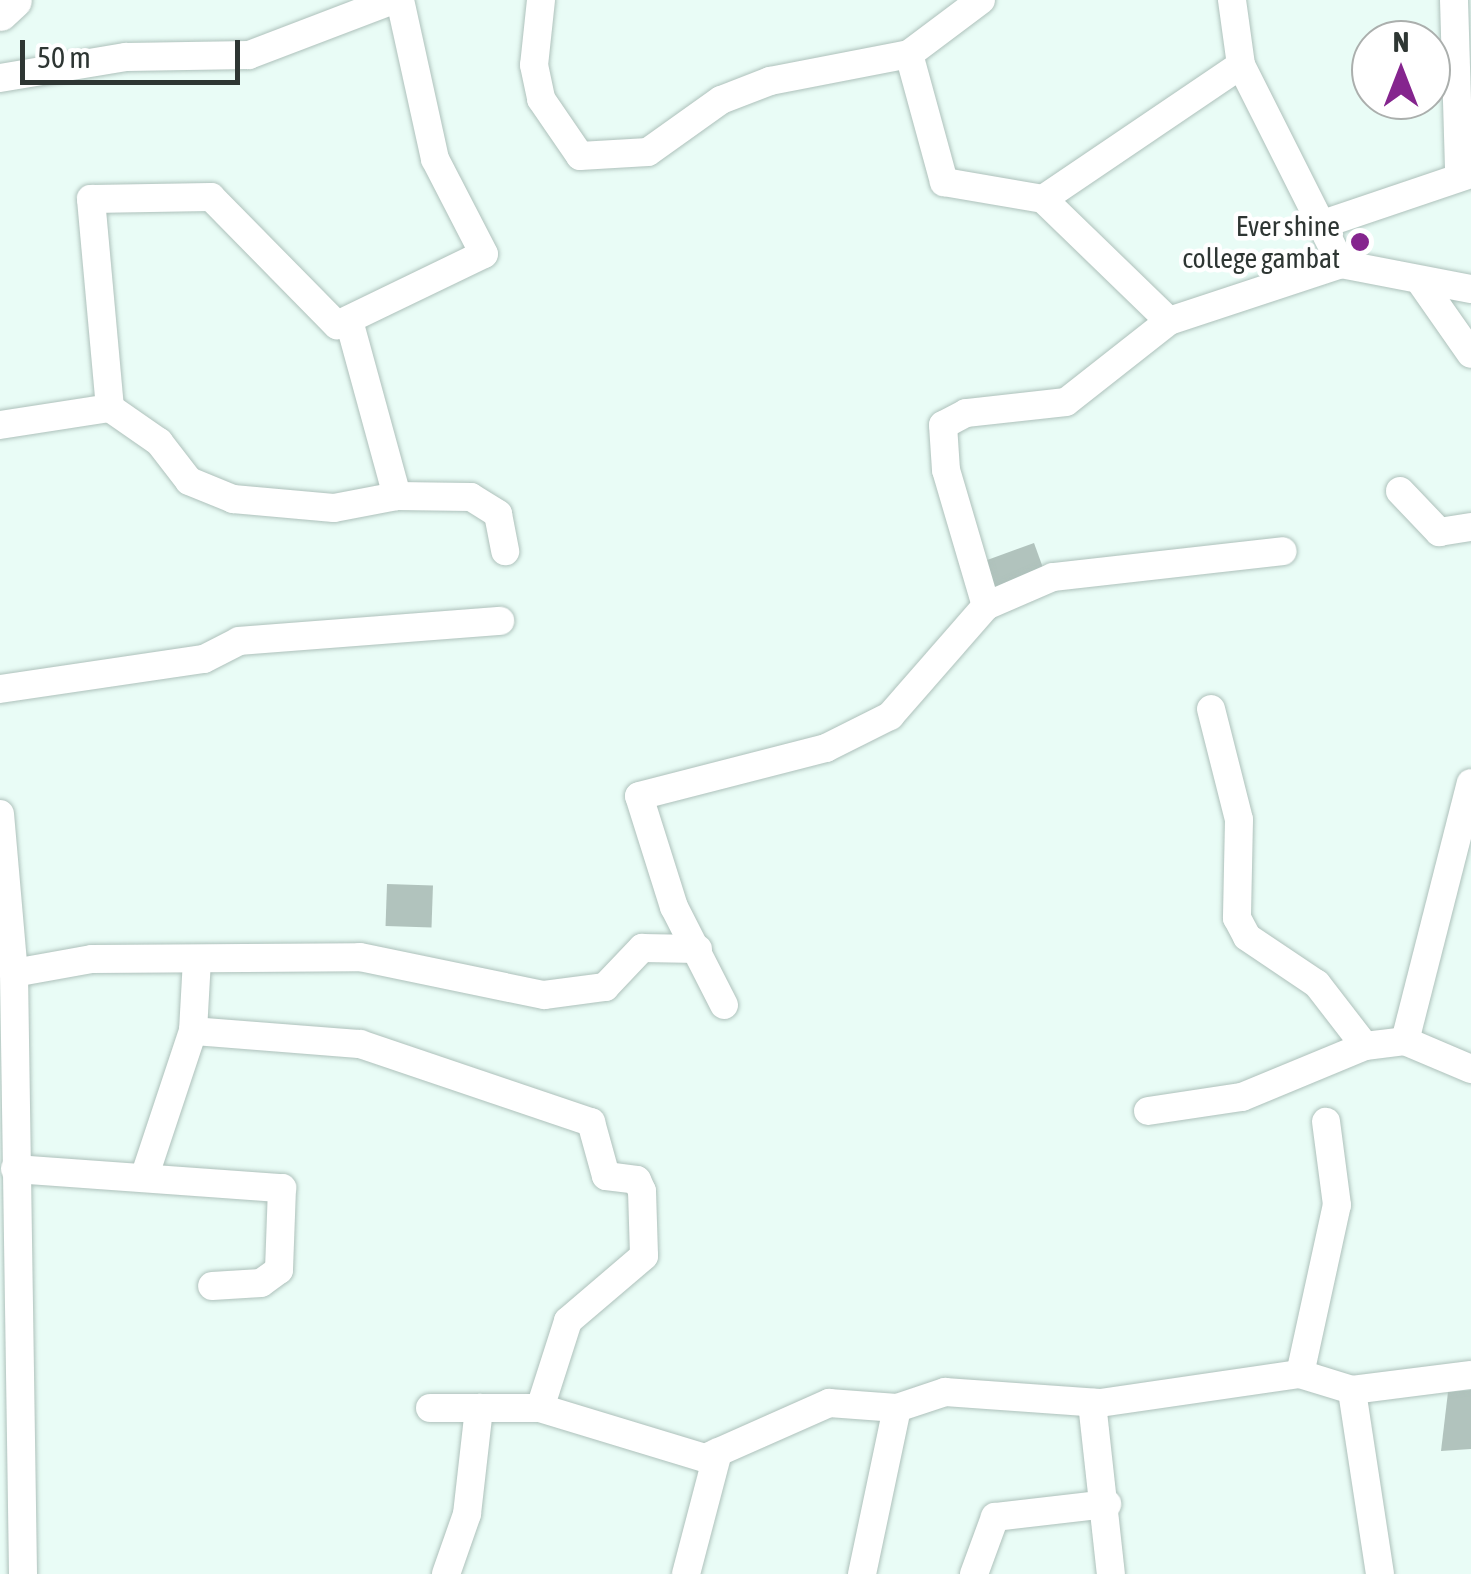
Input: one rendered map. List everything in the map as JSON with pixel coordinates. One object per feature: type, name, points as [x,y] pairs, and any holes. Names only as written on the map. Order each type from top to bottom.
[{"type":"street","points":[[0,13],[14,0]]},
{"type":"street","points":[[0,78],[126,57],[250,55],[396,0],[435,159],[484,254],[337,326],[211,197],[91,199],[110,408]]},
{"type":"street","points":[[541,0],[534,65],[542,99],[580,156],[648,152],[720,100],[770,81],[908,54],[981,0]]},
{"type":"street","points":[[1232,0],[1241,65],[1341,264]]},
{"type":"street","points":[[1323,224],[1465,173],[1454,0]]},
{"type":"street","points":[[908,54],[944,182],[1043,199],[1169,321]]},
{"type":"street","points":[[1043,199],[1241,65]]},
{"type":"street","points":[[986,606],[946,470],[943,425],[966,412],[1066,402],[1169,321],[1341,264],[1422,284],[1471,290]]},
{"type":"street","points":[[1422,284],[1471,354]]},
{"type":"street","points":[[349,320],[398,496]]},
{"type":"street","points":[[0,425],[110,408],[158,442],[188,481],[233,499],[334,508],[398,496],[480,502],[498,514],[505,552]]},
{"type":"street","points":[[1400,491],[1439,532],[1471,527]]},
{"type":"street","points":[[724,1004],[674,907],[639,796],[826,748],[890,716],[986,606],[1053,577],[1283,551]]},
{"type":"street","points":[[0,689],[204,659],[238,641],[500,621]]},
{"type":"street","points":[[1211,709],[1239,820],[1238,918],[1248,937],[1317,984],[1365,1046]]},
{"type":"street","points":[[1405,1041],[1471,783]]},
{"type":"street","points":[[0,814],[14,973],[8,1038],[16,1169],[23,1574]]},
{"type":"street","points":[[14,973],[92,959],[360,957],[544,995],[605,986],[642,948],[698,949]]},
{"type":"street","points":[[144,1178],[193,1031],[197,959]]},
{"type":"street","points":[[193,1031],[360,1044],[592,1122],[606,1176],[637,1180],[642,1191],[644,1256],[568,1321],[540,1408]]},
{"type":"street","points":[[1148,1111],[1242,1096],[1365,1046],[1405,1041],[1471,1069]]},
{"type":"street","points":[[1300,1374],[1336,1205],[1326,1122]]},
{"type":"street","points":[[16,1169],[282,1188],[278,1270],[261,1283],[212,1286]]},
{"type":"street","points":[[430,1408],[540,1408],[704,1458],[829,1402],[897,1408],[945,1392],[1092,1402],[1300,1374],[1352,1390],[1471,1376]]},
{"type":"street","points":[[1352,1390],[1380,1574]]},
{"type":"street","points":[[1092,1402],[1107,1504],[1111,1574]]},
{"type":"street","points":[[446,1574],[467,1514],[479,1408]]},
{"type":"street","points":[[862,1574],[897,1408]]},
{"type":"street","points":[[686,1574],[718,1452]]},
{"type":"street","points":[[974,1574],[995,1516],[1107,1504]]},
{"type":"building","points":[[1034,543],[1046,576],[992,595],[980,562]]},
{"type":"building","points":[[387,884],[433,886],[432,928],[386,926]]},
{"type":"building","points":[[1471,1390],[1471,1449],[1441,1451],[1448,1392]]},
{"type":"place","name":"Ever shine college gambat","points":[[1360,242]]}]
